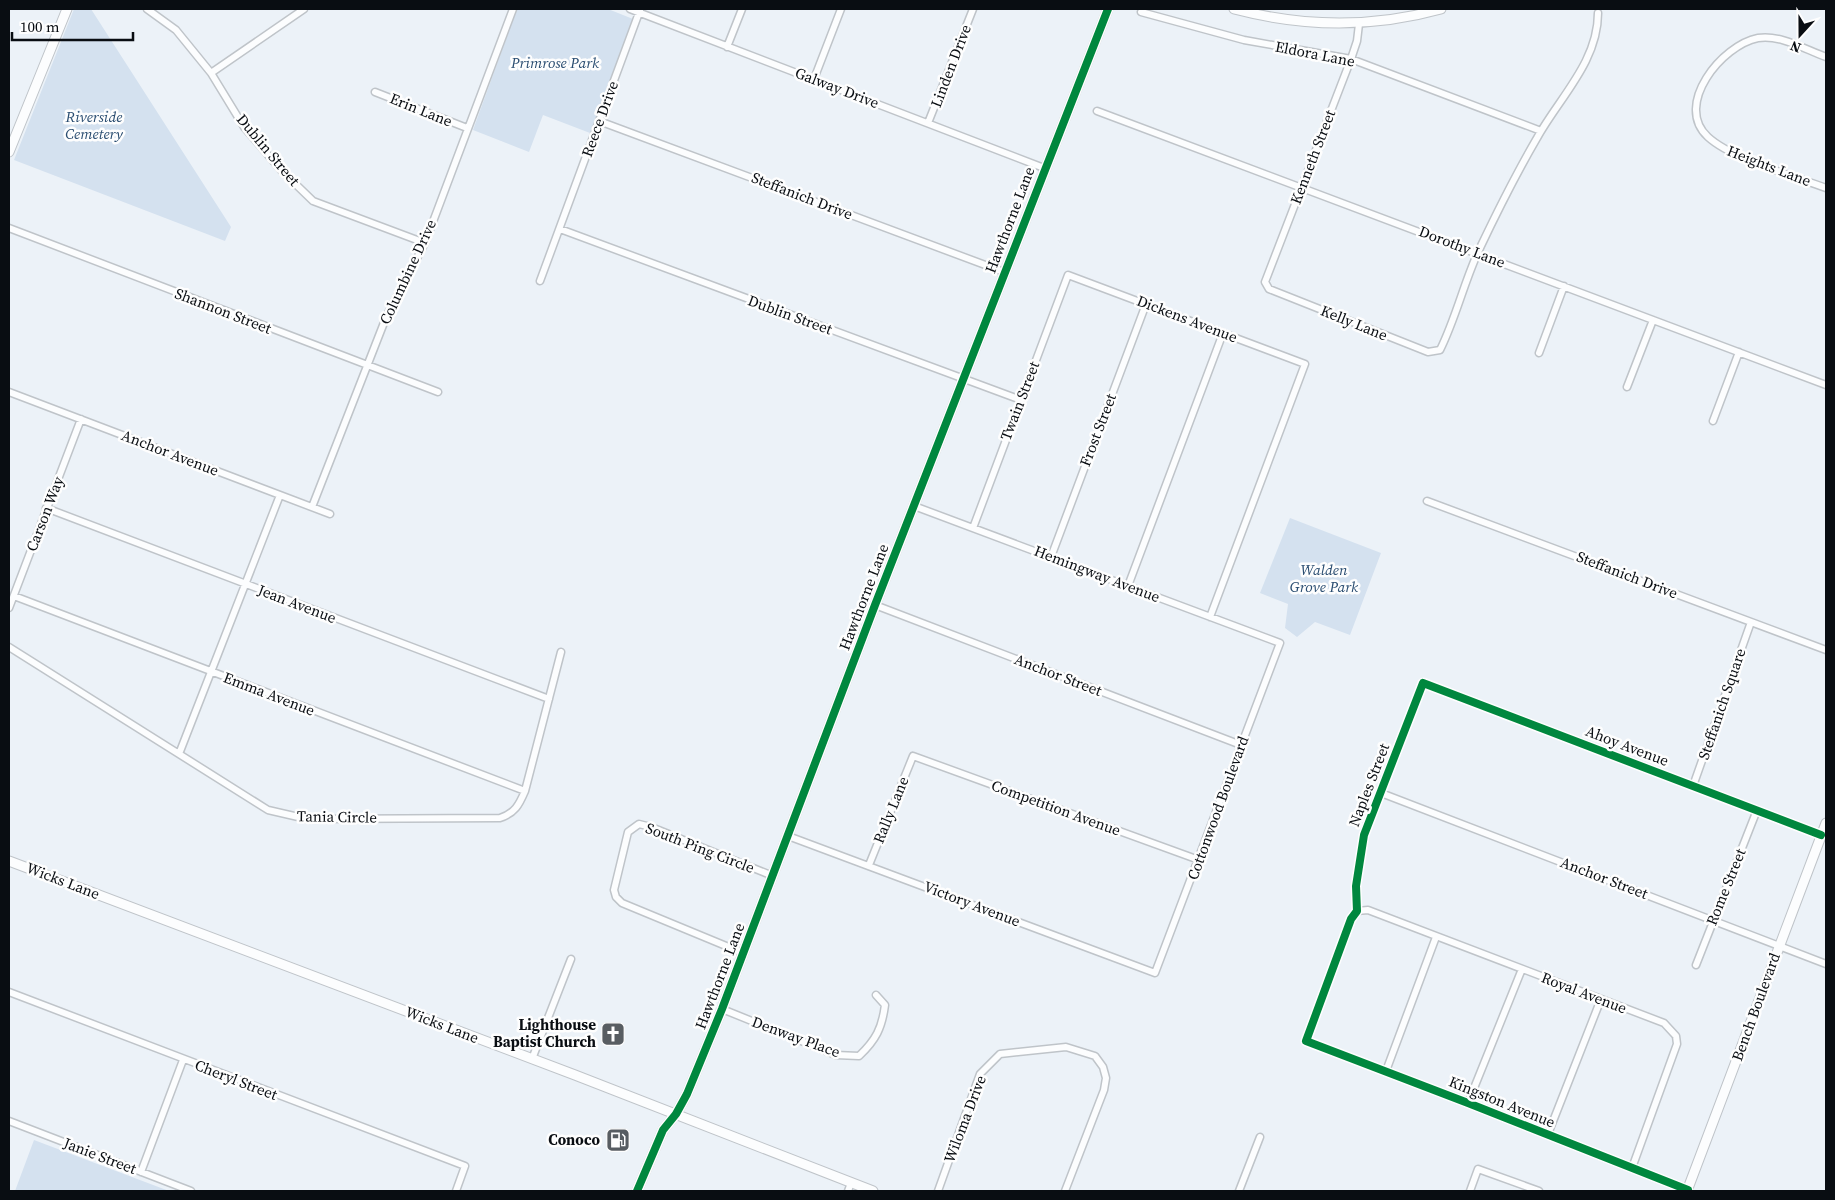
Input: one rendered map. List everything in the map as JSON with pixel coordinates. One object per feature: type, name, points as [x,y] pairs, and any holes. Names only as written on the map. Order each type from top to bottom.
[{"type":"street","points":[[9,152],[67,9]]},
{"type":"street","name":"Dublin Street","points":[[147,9],[176,30],[211,73],[244,127],[281,170],[313,201],[425,243]]},
{"type":"street","points":[[211,73],[304,9]]},
{"type":"street","name":"Columbine Drive","points":[[312,507],[365,366],[387,315],[425,243],[513,9]]},
{"type":"street","name":"Galway Drive","points":[[630,9],[640,11],[727,47],[1044,168]]},
{"type":"street","points":[[727,47],[742,9]]},
{"type":"street","points":[[814,79],[841,9]]},
{"type":"street","name":"Linden Drive","points":[[928,124],[972,9]]},
{"type":"street","name":"Hawthorne Lane","points":[[637,1191],[654,1147],[663,1130],[676,1114],[694,1078],[744,953],[875,605],[964,380],[1044,168],[1108,9]]},
{"type":"street","points":[[1234,9],[1282,19],[1359,24],[1392,20],[1441,9]]},
{"type":"street","name":"Reece Drive","points":[[540,281],[640,11]]},
{"type":"street","name":"Eldora Lane","points":[[1141,12],[1244,40],[1351,58],[1540,132]]},
{"type":"street","points":[[1478,252],[1540,132],[1587,61],[1598,31],[1598,13]]},
{"type":"street","name":"Kenneth Street","points":[[1269,289],[1265,282],[1351,58],[1357,41],[1359,24]]},
{"type":"street","name":"Heights Lane","points":[[1826,57],[1778,39],[1759,38],[1739,44],[1708,74],[1699,91],[1694,110],[1697,124],[1708,137],[1726,150],[1826,188]]},
{"type":"street","name":"Erin Lane","points":[[375,92],[467,128]]},
{"type":"street","name":"Dorothy Lane","points":[[1097,111],[1478,252],[1826,385]]},
{"type":"street","name":"Steffanich Drive","points":[[599,121],[1004,272]]},
{"type":"street","name":"Shannon Street","points":[[9,228],[365,366],[438,392]]},
{"type":"street","name":"Dublin Street","points":[[560,229],[1021,400]]},
{"type":"street","name":"Kelly Lane","points":[[1269,289],[1428,352],[1440,350],[1478,252]]},
{"type":"street","name":"Dickens Avenue","points":[[1068,275],[1305,364],[1210,617]]},
{"type":"street","name":"Twain Street","points":[[973,528],[1068,275]]},
{"type":"street","points":[[1539,353],[1564,286]]},
{"type":"street","name":"Frost Street","points":[[1050,557],[1146,304]]},
{"type":"street","points":[[1627,387],[1653,320]]},
{"type":"street","points":[[1128,586],[1224,333]]},
{"type":"street","points":[[1713,421],[1739,352]]},
{"type":"street","name":"Anchor Avenue","points":[[9,392],[330,514]]},
{"type":"street","name":"Carson Way","points":[[9,608],[81,419]]},
{"type":"street","points":[[179,754],[280,494]]},
{"type":"street","name":"Steffanich Drive","points":[[1427,501],[1826,650]]},
{"type":"street","name":"Hemingway Avenue","points":[[914,506],[1280,643]]},
{"type":"street","name":"Jean Avenue","points":[[46,508],[549,699]]},
{"type":"street","name":"Emma Avenue","points":[[14,596],[525,791]]},
{"type":"street","name":"Anchor Street","points":[[875,605],[1242,745]]},
{"type":"street","name":"Steffanich Square","points":[[1693,786],[1750,622]]},
{"type":"street","name":"Cottonwood Boulevard","points":[[1155,973],[1280,643]]},
{"type":"street","name":"Tania Circle","points":[[9,647],[268,810],[306,819],[500,818],[511,814],[520,804],[525,791],[561,652]]},
{"type":"street","name":"Ahoy Avenue","points":[[1423,683],[1821,835]]},
{"type":"street","name":"Naples Street","points":[[1306,1041],[1351,919],[1357,911],[1356,886],[1364,835],[1423,683]]},
{"type":"street","name":"Competition Avenue","points":[[913,756],[1199,860]]},
{"type":"street","name":"Rally Lane","points":[[869,865],[913,756]]},
{"type":"street","name":"Anchor Street","points":[[1381,793],[1826,964]]},
{"type":"street","name":"Rome Street","points":[[1696,965],[1712,920],[1757,810]]},
{"type":"street","name":"Bench Boulevard","points":[[1688,1191],[1826,823]]},
{"type":"street","name":"South Ping Circle","points":[[744,953],[622,903],[616,897],[614,890],[628,832],[632,827],[639,824],[686,840],[773,876]]},
{"type":"street","name":"Victory Avenue","points":[[788,836],[1155,973]]},
{"type":"street","name":"Wicks Lane","points":[[9,861],[676,1114],[850,1187],[873,1191]]},
{"type":"street","name":"Royal Avenue","points":[[1357,911],[1368,910],[1664,1023],[1676,1036],[1677,1044],[1632,1168]]},
{"type":"street","points":[[1386,1072],[1436,937]]},
{"type":"street","points":[[532,1059],[571,960]]},
{"type":"street","points":[[1468,1102],[1522,969]]},
{"type":"street","name":"Cheryl Street","points":[[9,992],[465,1166],[456,1191]]},
{"type":"street","name":"Denway Place","points":[[722,1008],[836,1054],[860,1056],[874,1043],[883,1024],[885,1005],[876,995]]},
{"type":"street","points":[[1548,1134],[1601,999]]},
{"type":"street","name":"Kingston Avenue","points":[[1306,1041],[1468,1102],[1688,1191]]},
{"type":"street","name":"Wiloma Drive","points":[[938,1191],[980,1074],[1000,1054],[1066,1047],[1095,1056],[1103,1067],[1106,1078],[1104,1090],[1065,1191]]},
{"type":"street","points":[[140,1172],[183,1060]]},
{"type":"street","name":"Janie Street","points":[[9,1121],[191,1191]]},
{"type":"street","points":[[1240,1191],[1260,1137]]},
{"type":"street","points":[[1470,1191],[1478,1169],[1539,1191]]},
{"type":"green space","name":"Riverside Cemetery","points":[[74,9],[91,9],[231,227],[225,241],[14,160]]},
{"type":"green space","name":"Primrose Park","points":[[517,9],[608,9],[633,19],[590,133],[543,115],[529,152],[473,130]]},
{"type":"green space","name":"Walden Grove Park","points":[[1290,518],[1381,553],[1350,635],[1315,622],[1297,637],[1285,628],[1288,604],[1260,593]]},
{"type":"green space","points":[[34,1140],[169,1191],[15,1191]]},
{"type":"cycle path","points":[[637,1191],[663,1130],[676,1114],[687,1094],[722,1009],[875,605],[1108,9]]},
{"type":"cycle path","points":[[1688,1190],[1306,1041],[1351,919],[1357,911],[1356,886],[1364,835],[1423,683],[1821,835]]},
{"type":"place","name":"Lighthouse Baptist Church","points":[[613,1034]]},
{"type":"place","name":"Conoco","points":[[618,1140]]}]
